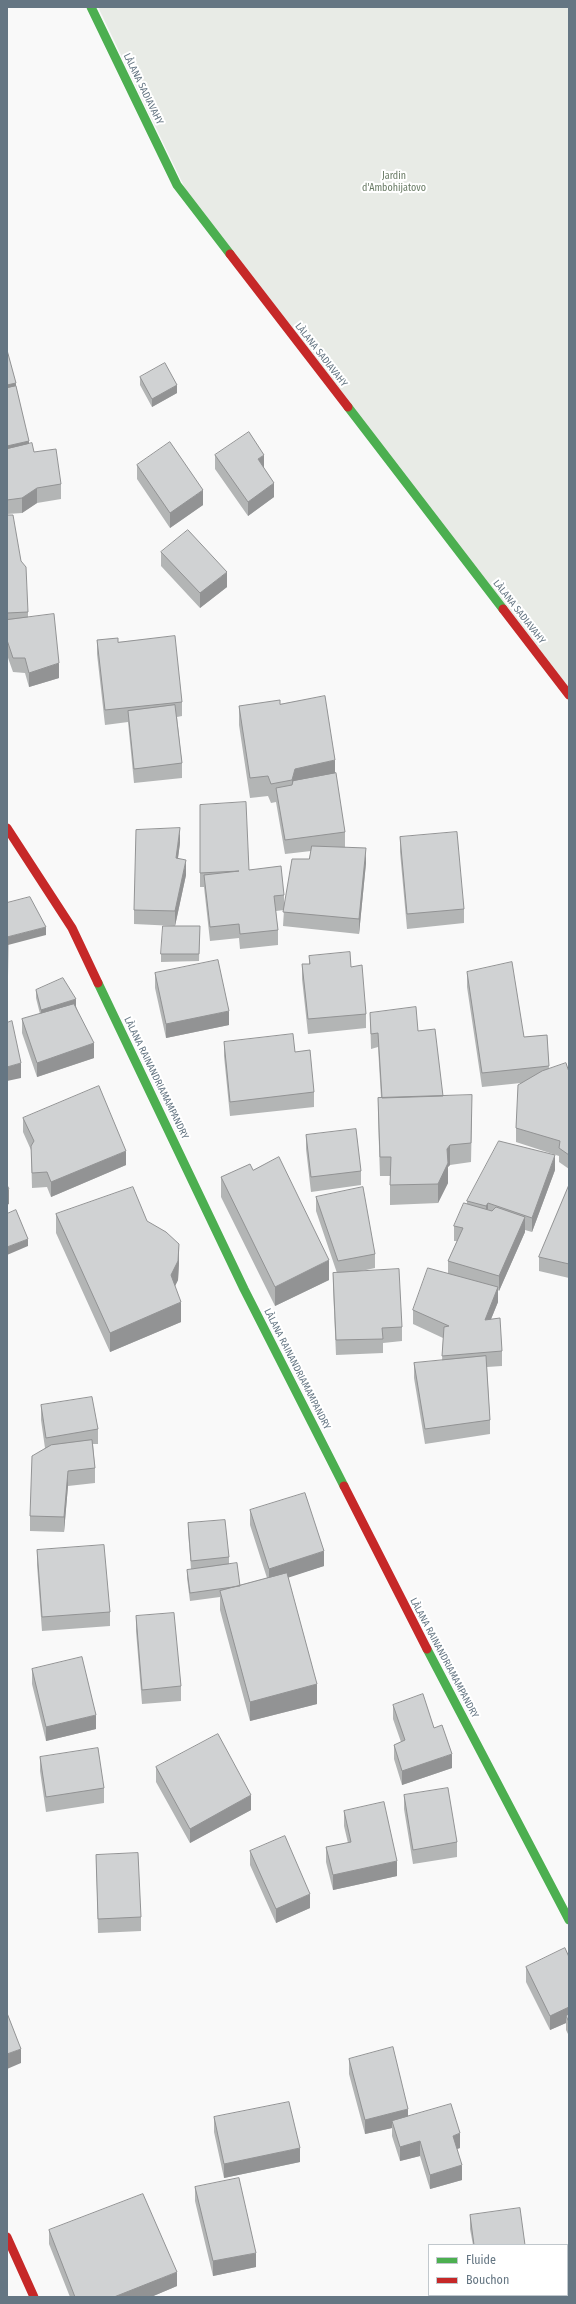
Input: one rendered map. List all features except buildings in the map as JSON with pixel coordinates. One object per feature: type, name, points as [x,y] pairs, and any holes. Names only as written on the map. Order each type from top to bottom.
[{"type":"street","name":"LÀLANA SADIAVAHY","points":[[91,7],[177,185],[569,695]]},
{"type":"street","name":"LÀLANA RAINANDRIAMAMPANDRY","points":[[7,828],[72,928],[244,1289],[398,1593],[569,1920]]},
{"type":"street","points":[[7,2237],[34,2297]]},
{"type":"green space","name":"Jardin d'Ambohijatovo","points":[[98,7],[569,7],[569,689],[194,207]]},
{"type":"traffic: fast","points":[[91,7],[177,185],[230,254]]},
{"type":"traffic: fast","points":[[348,407],[503,609]]},
{"type":"traffic: fast","points":[[98,983],[244,1289],[344,1486]]},
{"type":"traffic: fast","points":[[427,1649],[569,1920]]},
{"type":"traffic: jam","points":[[230,254],[348,407]]},
{"type":"traffic: jam","points":[[503,609],[569,695]]},
{"type":"traffic: jam","points":[[7,828],[72,928],[98,983]]},
{"type":"traffic: jam","points":[[344,1486],[427,1649]]},
{"type":"traffic: jam","points":[[7,2237],[34,2297]]}]
